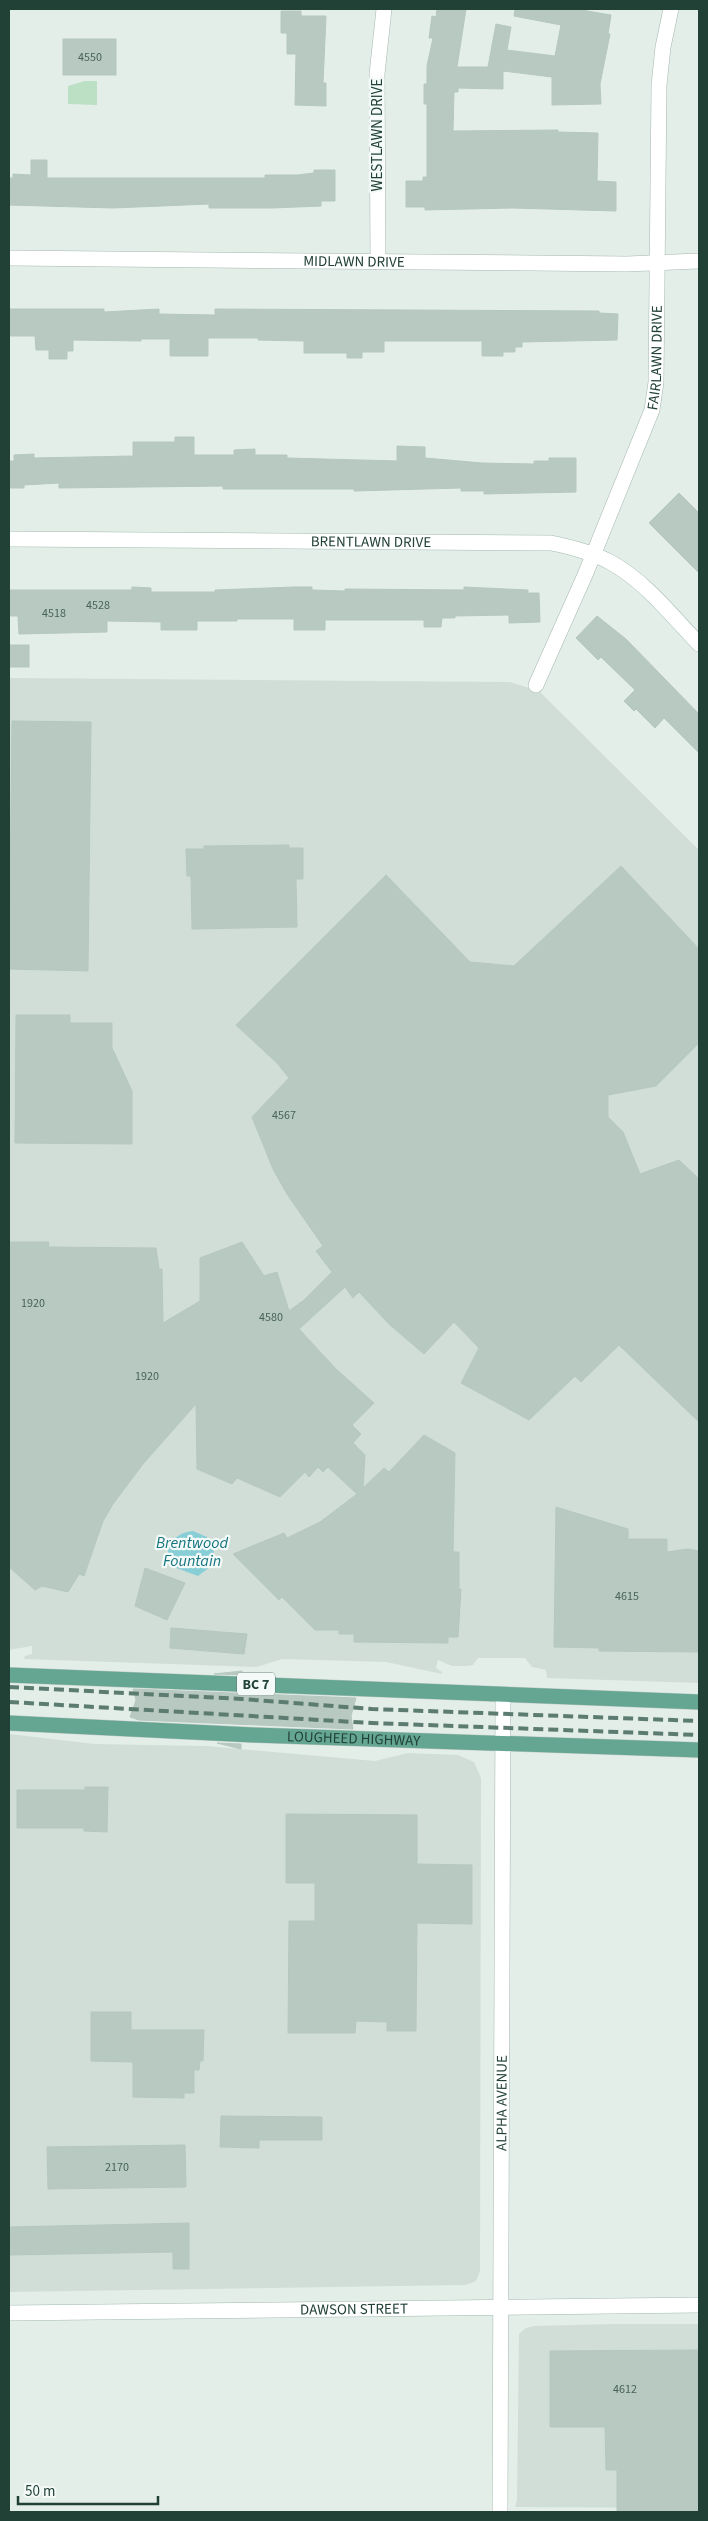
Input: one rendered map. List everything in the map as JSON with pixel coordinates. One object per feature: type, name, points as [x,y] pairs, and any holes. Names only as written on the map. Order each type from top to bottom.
[{"type":"main road","name":"BC 7","points":[[9,1675],[699,1702]]},
{"type":"main road","name":"LOUGHEED HIGHWAY","points":[[9,1723],[261,1735],[699,1750]]},
{"type":"street","name":"WESTLAWN DRIVE","points":[[378,262],[377,82],[384,9]]},
{"type":"street","name":"FAIRLAWN DRIVE","points":[[536,685],[593,555],[652,410],[656,382],[659,85],[663,46],[671,9]]},
{"type":"street","name":"MIDLAWN DRIVE","points":[[9,258],[378,262],[658,263],[699,261]]},
{"type":"street","name":"BRENTLAWN DRIVE","points":[[9,539],[529,541],[551,543],[610,562],[641,585],[699,644]]},
{"type":"street","name":"ALPHA AVENUE","points":[[500,2512],[503,1694]]},
{"type":"street","name":"DAWSON STREET","points":[[9,2313],[699,2305]]},
{"type":"shaded area","points":[[9,678],[510,682],[539,691],[699,850],[699,1683],[547,1678],[546,1670],[532,1667],[525,1658],[478,1658],[473,1665],[467,1666],[452,1666],[438,1660],[436,1668],[442,1674],[386,1662],[282,1659],[257,1667],[24,1659],[25,1656],[32,1654],[32,1646],[9,1650]]},
{"type":"shaded area","points":[[9,1734],[95,1744],[207,1746],[375,1761],[408,1753],[458,1755],[474,1762],[481,1778],[480,2271],[476,2281],[465,2285],[9,2292]]},
{"type":"shaded area","points":[[699,2324],[699,2508],[515,2507],[517,2500],[519,2334],[526,2328],[534,2326]]},
{"type":"green space","points":[[85,81],[97,81],[97,105],[68,104],[68,86]]},
{"type":"water","name":"Brentwood Fountain","points":[[193,1531],[207,1537],[214,1552],[210,1567],[198,1576],[171,1566],[168,1553],[169,1547],[175,1538],[186,1532]]},
{"type":"building","points":[[437,9],[466,9],[457,67],[488,67],[496,24],[511,27],[507,50],[555,56],[561,25],[514,16],[515,9],[587,9],[587,11],[611,15],[608,34],[610,34],[600,84],[601,104],[552,105],[552,77],[503,71],[503,89],[458,88],[458,92],[454,92],[453,131],[558,130],[558,132],[598,133],[597,181],[616,182],[616,211],[513,208],[425,210],[425,207],[406,207],[406,181],[423,181],[423,177],[427,177],[427,104],[424,104],[424,84],[427,84],[427,66],[433,38],[429,38],[432,16],[436,17]]},
{"type":"building","points":[[281,11],[301,11],[301,16],[326,16],[323,83],[326,83],[326,106],[295,105],[296,54],[287,54],[287,33],[281,33]]},
{"type":"building","points":[[63,39],[116,39],[116,75],[63,75]]},
{"type":"building","points":[[31,160],[47,160],[47,178],[265,178],[265,175],[297,175],[314,173],[314,170],[335,170],[335,201],[321,201],[321,206],[272,208],[209,208],[209,204],[113,208],[9,205],[9,178],[13,178],[13,174],[31,175]]},
{"type":"building","points":[[9,309],[104,309],[104,312],[159,309],[159,314],[215,315],[215,309],[599,311],[599,313],[618,314],[617,340],[522,342],[522,347],[515,347],[515,352],[503,352],[503,356],[482,356],[482,341],[384,341],[384,352],[362,352],[362,358],[347,358],[347,353],[304,353],[304,341],[258,340],[258,338],[208,338],[208,356],[170,356],[170,339],[141,339],[141,341],[73,340],[73,351],[67,351],[67,359],[49,359],[49,350],[36,350],[35,336],[9,336]]},
{"type":"building","points":[[175,437],[194,437],[194,455],[234,455],[234,450],[255,449],[255,455],[287,455],[287,458],[397,461],[397,446],[425,447],[425,458],[482,463],[534,464],[534,461],[549,461],[549,458],[576,458],[576,492],[484,494],[484,491],[461,491],[461,488],[354,491],[354,489],[223,489],[223,486],[59,488],[59,483],[9,488],[9,461],[14,461],[14,455],[34,454],[34,458],[133,456],[133,442],[175,442]]},
{"type":"building","points":[[679,493],[699,513],[699,573],[649,523]]},
{"type":"building","points":[[132,587],[151,588],[151,592],[215,592],[215,590],[294,587],[312,587],[312,590],[345,591],[345,589],[464,590],[464,587],[528,590],[528,593],[539,593],[540,622],[509,623],[509,615],[442,618],[441,627],[424,627],[424,620],[325,620],[325,630],[294,630],[294,619],[237,619],[237,621],[197,621],[197,630],[161,630],[161,622],[107,621],[107,632],[19,634],[18,616],[9,616],[9,590],[132,590]]},
{"type":"building","points":[[597,616],[626,639],[699,714],[699,753],[664,718],[655,728],[636,709],[634,711],[624,701],[635,690],[601,657],[598,660],[576,638]]},
{"type":"building","points":[[9,645],[29,645],[29,667],[9,667]]},
{"type":"building","points":[[12,721],[91,722],[88,971],[9,969]]},
{"type":"building","points":[[289,845],[289,848],[303,848],[303,879],[296,879],[297,927],[192,929],[191,876],[187,876],[186,849],[204,849],[204,846]]},
{"type":"building","points":[[621,866],[699,949],[699,1043],[656,1086],[608,1095],[608,1117],[623,1132],[640,1174],[679,1160],[699,1179],[699,1422],[619,1345],[581,1382],[575,1376],[529,1420],[461,1383],[479,1348],[454,1322],[424,1354],[390,1325],[359,1292],[353,1298],[345,1287],[299,1329],[336,1369],[374,1403],[352,1425],[361,1434],[353,1443],[365,1455],[363,1488],[384,1468],[389,1472],[424,1435],[455,1453],[453,1552],[459,1552],[459,1589],[461,1589],[458,1637],[448,1637],[448,1643],[354,1642],[354,1634],[339,1634],[339,1630],[315,1630],[282,1597],[279,1600],[233,1554],[284,1533],[287,1538],[320,1522],[357,1494],[328,1467],[323,1472],[318,1467],[309,1477],[305,1472],[280,1497],[237,1478],[232,1484],[197,1469],[196,1404],[143,1464],[113,1504],[103,1521],[84,1576],[79,1574],[68,1592],[42,1586],[35,1590],[9,1567],[9,1242],[49,1242],[48,1247],[156,1248],[159,1269],[162,1269],[163,1323],[200,1301],[200,1258],[242,1242],[264,1276],[277,1272],[289,1311],[304,1300],[332,1272],[316,1251],[323,1246],[287,1194],[273,1169],[252,1117],[289,1078],[277,1063],[236,1025],[386,875],[470,962],[514,966]]},
{"type":"building","points":[[16,1015],[70,1015],[70,1023],[112,1023],[112,1048],[132,1091],[132,1144],[15,1143]]},
{"type":"building","points":[[556,1507],[628,1529],[628,1539],[667,1539],[667,1552],[688,1549],[699,1551],[699,1652],[599,1651],[599,1648],[554,1647]]},
{"type":"building","points":[[145,1568],[185,1583],[167,1620],[135,1606]]},
{"type":"building","points":[[171,1628],[247,1634],[244,1654],[170,1648]]},
{"type":"building","points":[[242,1671],[242,1674],[257,1675],[214,1674]]},
{"type":"building","points":[[133,1689],[356,1698],[351,1716],[353,1729],[139,1720],[130,1717],[136,1700]]},
{"type":"building","points":[[217,1743],[241,1744],[241,1749]]},
{"type":"building","points":[[85,1787],[108,1787],[107,1832],[84,1831],[84,1828],[17,1828],[17,1790],[85,1790]]},
{"type":"building","points":[[286,1814],[417,1815],[417,1864],[472,1865],[472,1924],[417,1923],[416,2031],[387,2031],[387,2022],[356,2021],[355,2033],[288,2033],[289,1921],[315,1921],[315,1883],[286,1883]]},
{"type":"building","points":[[91,2012],[131,2012],[131,2030],[204,2030],[203,2061],[200,2061],[199,2070],[194,2070],[194,2093],[184,2093],[184,2098],[133,2097],[133,2062],[91,2061]]},
{"type":"building","points":[[221,2116],[322,2117],[322,2140],[259,2140],[259,2148],[220,2147]]},
{"type":"building","points":[[185,2145],[186,2187],[48,2189],[47,2147]]},
{"type":"building","points":[[189,2223],[189,2269],[173,2269],[173,2252],[9,2255],[9,2227]]},
{"type":"building","points":[[699,2350],[699,2512],[617,2512],[617,2470],[606,2470],[605,2427],[550,2427],[550,2351]]},
{"type":"railway","points":[[9,1687],[242,1699],[372,1709],[699,1721]]},
{"type":"railway","points":[[9,1702],[372,1723],[699,1735]]}]
